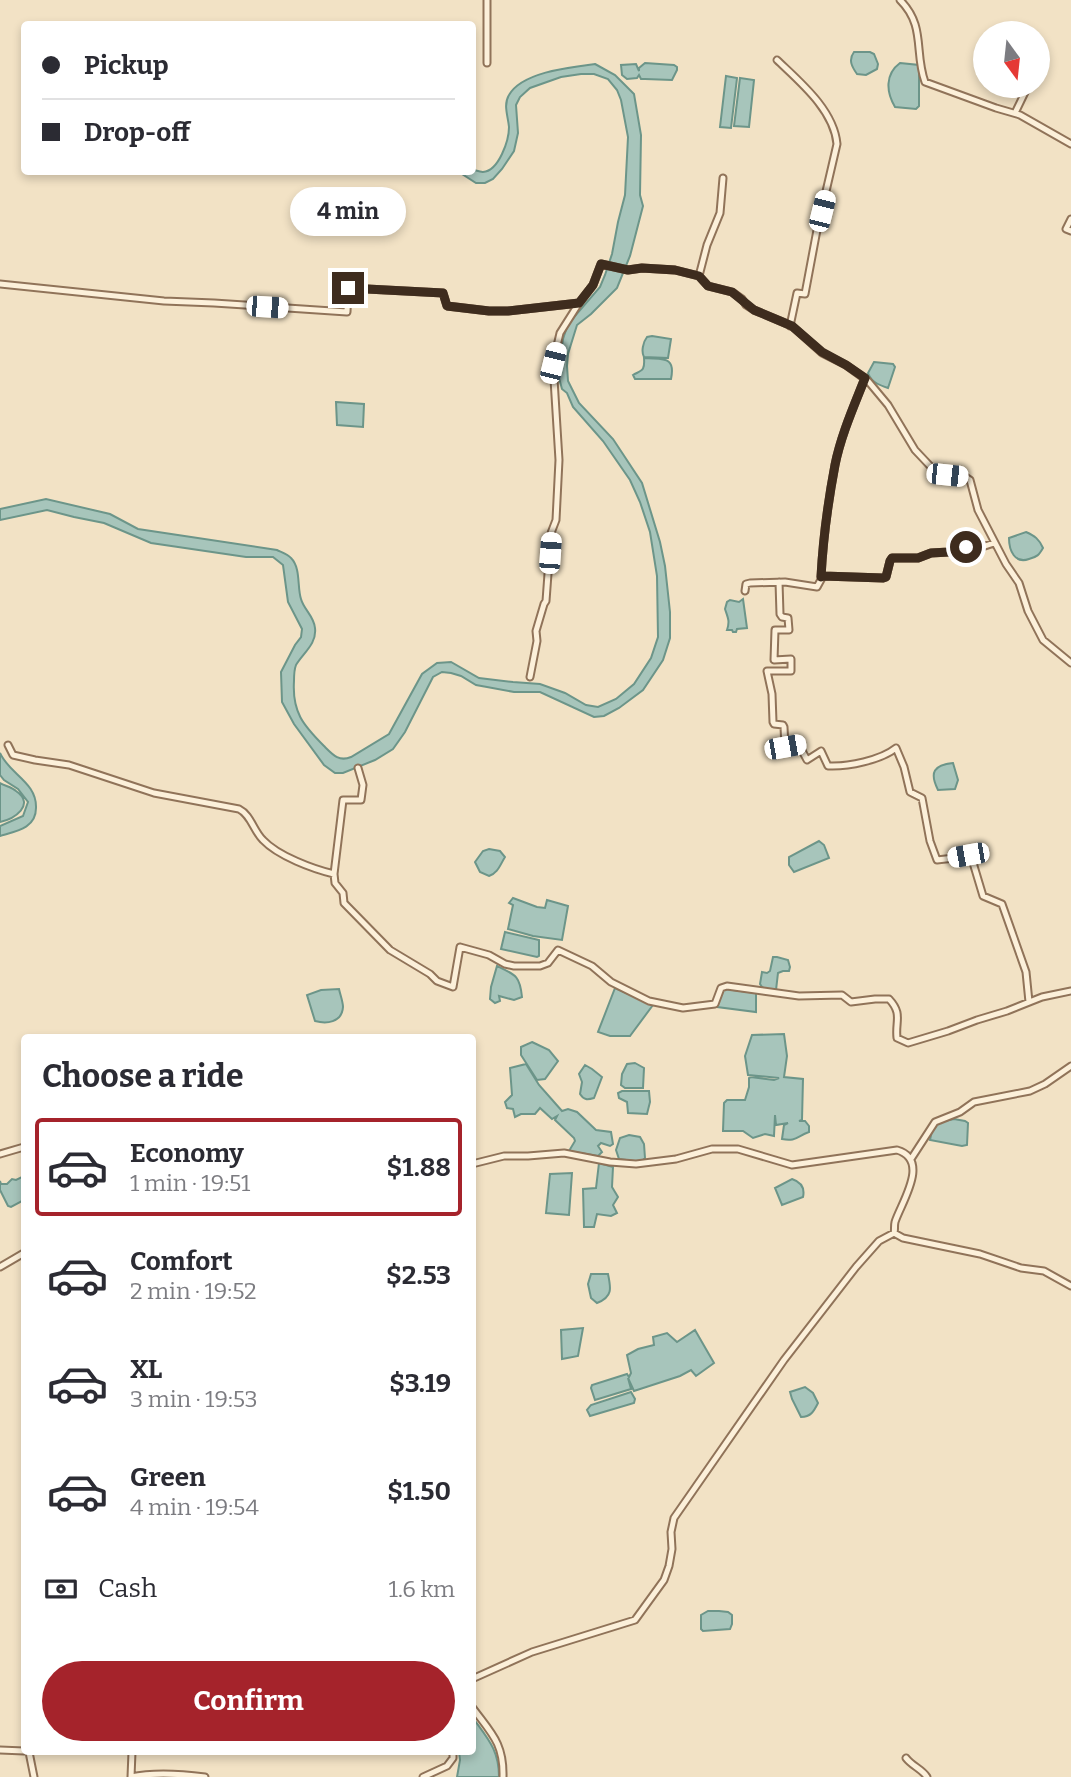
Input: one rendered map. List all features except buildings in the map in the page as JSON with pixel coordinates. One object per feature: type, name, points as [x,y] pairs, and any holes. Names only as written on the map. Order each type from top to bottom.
[{"type":"street","points":[[487,0],[487,63]]},
{"type":"street","points":[[900,0],[916,23],[925,82],[1014,113],[1071,144]]},
{"type":"street","points":[[777,60],[816,100],[835,131],[837,144],[805,294],[797,293],[790,326]]},
{"type":"street","points":[[1014,113],[1022,98]]},
{"type":"street","points":[[699,276],[707,245],[720,213],[723,178]]},
{"type":"street","points":[[1071,219],[1066,229],[1071,231]]},
{"type":"street","points":[[530,677],[537,640],[536,631],[546,601],[551,533],[556,520],[556,496],[559,486],[553,363],[560,333],[593,285],[601,264],[628,270],[675,270],[699,276],[708,286],[732,292],[754,310],[790,326],[822,352],[865,378],[888,405],[915,450],[932,468],[947,475],[964,476],[970,480],[978,510],[994,543],[1019,583],[1028,611],[1043,640],[1071,663]]},
{"type":"street","points":[[0,284],[164,302],[347,312],[348,288],[443,293],[447,306],[489,311],[579,303]]},
{"type":"street","points":[[745,591],[746,584],[750,583],[779,582],[817,587],[821,577],[823,535],[835,464],[865,378]]},
{"type":"street","points":[[821,577],[883,578],[886,577],[892,558],[918,558],[931,553],[994,543]]},
{"type":"street","points":[[779,582],[780,614],[788,618],[789,630],[775,630],[774,660],[791,659],[791,671],[767,671],[772,694],[772,722],[783,725],[785,747],[799,745],[807,760],[821,751],[828,766],[838,767],[880,757],[896,748],[904,766],[910,792],[922,798],[930,841],[937,860],[971,856],[983,896],[1002,904],[1026,972],[1029,1002]]},
{"type":"street","points":[[8,745],[13,755],[69,765],[154,793],[239,809],[246,813],[255,831],[265,842],[314,870],[334,874]]},
{"type":"street","points":[[358,768],[363,785],[361,800],[343,800],[335,883],[343,893],[344,903],[390,950],[437,981],[453,987],[460,947],[514,966],[540,966],[548,962],[558,950],[649,1001],[683,1008],[715,1004],[721,988],[727,986],[799,996],[842,995],[851,1002],[889,999],[897,1007],[897,1038],[908,1043],[1042,997],[1071,991]]},
{"type":"street","points":[[911,1160],[935,1122],[960,1112],[975,1102],[1030,1091],[1071,1066]]},
{"type":"street","points":[[0,1154],[21,1148]]},
{"type":"street","points":[[476,1163],[503,1156],[564,1153],[636,1164],[676,1159],[712,1149],[738,1149],[792,1165],[897,1150],[908,1155],[913,1169],[904,1205],[895,1222],[894,1233]]},
{"type":"street","points":[[894,1233],[903,1238],[979,1254],[1021,1268],[1044,1270],[1071,1286]]},
{"type":"street","points":[[476,1677],[532,1652],[635,1620],[664,1580],[672,1549],[674,1518],[784,1360],[856,1267],[879,1241],[894,1233]]},
{"type":"street","points":[[0,1267],[21,1255]]},
{"type":"street","points":[[476,1713],[498,1743],[503,1762],[503,1777]]},
{"type":"street","points":[[0,1750],[21,1751]]},
{"type":"street","points":[[28,1755],[34,1777]]},
{"type":"street","points":[[132,1755],[131,1777],[144,1774],[205,1777]]},
{"type":"street","points":[[423,1777],[447,1766],[453,1755]]},
{"type":"street","points":[[906,1758],[927,1777]]},
{"type":"water","points":[[854,52],[874,54],[877,69],[866,75],[857,74],[851,61]]},
{"type":"water","points":[[645,63],[674,65],[677,70],[672,80],[641,79],[639,75],[637,78],[627,79],[622,75],[621,65],[636,64],[639,71]]},
{"type":"water","points":[[900,63],[919,65],[919,106],[916,109],[895,107],[890,95],[889,78]]},
{"type":"water","points":[[595,64],[615,75],[634,94],[641,135],[640,195],[643,206],[630,256],[617,288],[577,325],[567,366],[568,381],[579,403],[613,439],[642,483],[665,566],[670,638],[663,660],[643,690],[619,708],[604,716],[594,717],[540,692],[514,692],[476,685],[461,676],[442,672],[433,677],[405,732],[393,749],[375,760],[343,773],[335,773],[324,765],[294,724],[282,702],[281,672],[301,637],[302,629],[288,602],[283,565],[273,557],[246,557],[151,543],[104,523],[47,510],[0,520],[0,509],[46,499],[110,514],[138,529],[277,550],[288,555],[296,567],[301,599],[315,628],[312,644],[295,667],[294,692],[297,710],[310,731],[336,757],[351,757],[389,734],[422,674],[437,663],[451,662],[479,678],[540,684],[565,693],[586,705],[598,707],[616,699],[634,684],[651,658],[658,637],[657,576],[650,532],[630,480],[603,441],[573,407],[567,393],[562,389],[558,374],[568,324],[600,287],[605,275],[625,195],[628,137],[617,90],[608,79],[594,74],[561,77],[530,88],[516,105],[518,133],[514,151],[502,169],[485,183],[476,183],[464,175],[476,175],[476,171],[489,170],[498,161],[509,133],[506,103],[515,87],[536,76]]},
{"type":"water","points":[[726,76],[737,78],[731,128],[720,127]]},
{"type":"water","points":[[740,78],[754,80],[749,127],[734,126]]},
{"type":"water","points":[[647,337],[671,339],[668,358],[644,357],[644,342]]},
{"type":"water","points":[[644,358],[669,362],[671,379],[635,379],[633,375],[642,370]]},
{"type":"water","points":[[874,362],[893,364],[895,367],[888,388],[876,383],[869,376]]},
{"type":"water","points":[[336,402],[364,404],[363,427],[337,425]]},
{"type":"water","points":[[1026,532],[1036,538],[1043,548],[1036,556],[1020,560],[1012,552],[1009,538]]},
{"type":"water","points":[[743,599],[747,628],[737,629],[736,632],[727,630],[727,602],[739,602]]},
{"type":"water","points":[[0,753],[32,791],[36,808],[29,824],[0,836],[0,826],[23,816],[28,802],[18,789],[0,775]]},
{"type":"water","points":[[953,763],[958,780],[955,789],[938,790],[935,771],[941,766]]},
{"type":"water","points":[[0,783],[22,796],[24,801],[21,811],[0,822]]},
{"type":"water","points":[[819,841],[824,845],[829,858],[794,872],[789,865],[789,857]]},
{"type":"water","points":[[483,851],[500,851],[505,857],[497,871],[489,876],[480,872],[475,862]]},
{"type":"water","points":[[513,898],[537,907],[545,908],[547,900],[568,906],[562,940],[508,929],[513,905],[509,903]]},
{"type":"water","points":[[505,932],[539,940],[539,956],[501,949]]},
{"type":"water","points":[[773,957],[788,960],[790,967],[789,971],[778,973],[776,990],[769,990],[760,984],[762,972],[770,971]]},
{"type":"water","points":[[497,966],[516,977],[522,997],[514,1000],[499,996],[500,1001],[495,1003],[490,999]]},
{"type":"water","points":[[615,988],[653,1005],[630,1036],[610,1036],[598,1032]]},
{"type":"water","points":[[339,989],[343,1007],[340,1016],[328,1022],[315,1021],[307,995],[321,990]]},
{"type":"water","points":[[725,989],[756,993],[756,1012],[717,1007],[720,993]]},
{"type":"water","points":[[784,1034],[787,1056],[784,1077],[803,1079],[802,1120],[799,1121],[805,1121],[809,1132],[794,1139],[782,1139],[784,1125],[788,1123],[776,1125],[775,1115],[774,1136],[765,1134],[753,1138],[743,1131],[723,1131],[724,1103],[727,1100],[745,1100],[749,1078],[779,1078],[748,1075],[745,1056],[752,1035]]},
{"type":"water","points":[[532,1042],[549,1050],[558,1061],[545,1079],[537,1080],[521,1055],[521,1047]]},
{"type":"water","points":[[635,1063],[644,1068],[643,1088],[625,1088],[621,1085],[622,1074],[627,1064]]},
{"type":"water","points":[[526,1064],[539,1085],[562,1111],[568,1109],[577,1112],[596,1130],[611,1132],[613,1144],[610,1146],[601,1143],[598,1146],[602,1152],[598,1156],[569,1151],[574,1138],[555,1120],[557,1116],[552,1119],[540,1108],[535,1114],[515,1117],[513,1109],[507,1108],[505,1102],[512,1095],[510,1068]]},
{"type":"water","points":[[585,1065],[602,1077],[594,1098],[589,1099],[580,1094],[582,1082],[579,1074]]},
{"type":"water","points":[[649,1091],[647,1114],[628,1113],[627,1102],[619,1098],[618,1093]]},
{"type":"water","points":[[954,1119],[968,1123],[967,1145],[930,1140],[937,1124]]},
{"type":"water","points":[[629,1135],[640,1137],[644,1144],[645,1158],[641,1162],[619,1159],[616,1150],[620,1138]]},
{"type":"water","points":[[599,1163],[613,1167],[612,1187],[618,1197],[613,1205],[617,1213],[611,1216],[597,1214],[594,1227],[584,1227],[583,1189],[596,1188]]},
{"type":"water","points":[[572,1173],[569,1215],[546,1213],[550,1174]]},
{"type":"water","points":[[21,1178],[21,1202],[11,1207],[0,1190],[0,1181],[1,1184],[7,1184],[12,1179]]},
{"type":"water","points":[[792,1179],[802,1186],[803,1197],[782,1205],[775,1188]]},
{"type":"water","points":[[591,1274],[608,1274],[608,1295],[597,1303],[591,1298],[588,1284]]},
{"type":"water","points":[[583,1328],[578,1356],[562,1359],[561,1330]]},
{"type":"water","points":[[695,1330],[714,1363],[696,1376],[691,1370],[634,1391],[628,1378],[631,1389],[595,1400],[592,1385],[627,1374],[629,1377],[631,1373],[627,1355],[654,1345],[653,1337],[667,1333],[677,1342]]},
{"type":"water","points":[[805,1387],[813,1393],[818,1403],[810,1415],[801,1417],[790,1392]]},
{"type":"water","points":[[631,1392],[634,1403],[590,1416],[587,1410],[591,1405]]},
{"type":"water","points":[[708,1611],[732,1615],[730,1629],[703,1631],[701,1615]]},
{"type":"water","points":[[476,1722],[495,1752],[499,1777],[457,1777],[459,1755],[476,1755]]},
{"type":"route","points":[[348,288],[443,293],[447,306],[508,311],[579,303],[593,285],[601,264],[628,270],[675,270],[699,276],[708,286],[732,292],[754,310],[792,326],[822,352],[865,378],[835,464],[823,535],[821,577],[883,578],[886,577],[892,558],[918,558],[966,547]]}]
